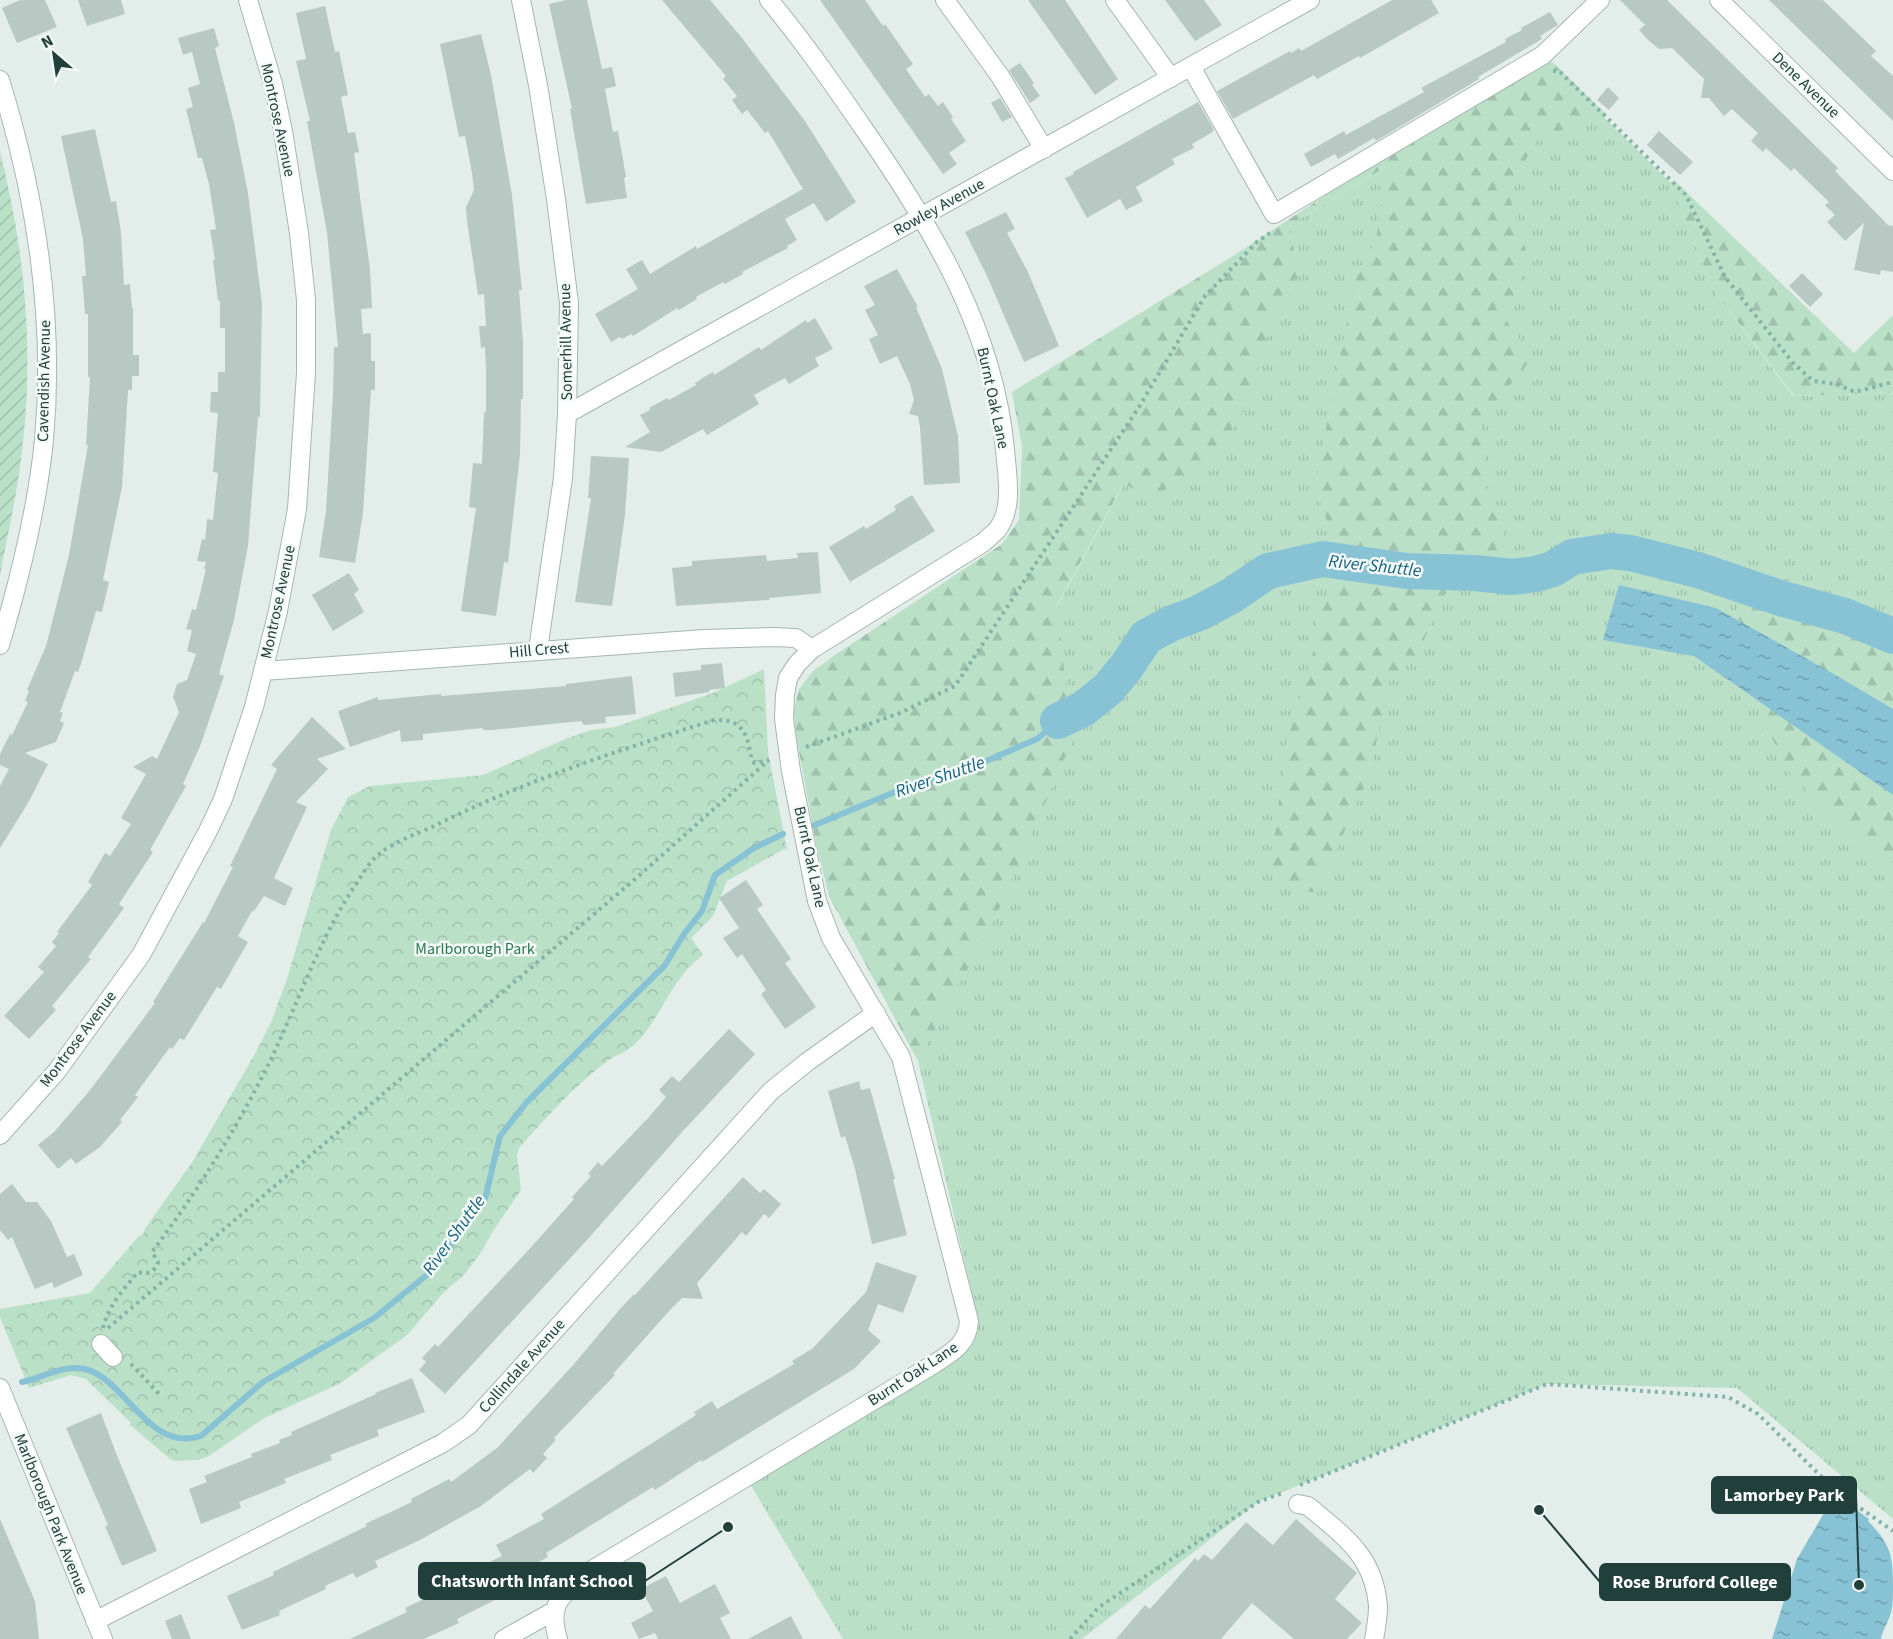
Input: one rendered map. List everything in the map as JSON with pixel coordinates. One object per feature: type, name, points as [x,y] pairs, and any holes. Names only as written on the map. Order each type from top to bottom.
[{"type":"street","name":"Montrose Avenue","points":[[0,1135],[57,1071],[141,955],[208,831],[223,799],[254,707],[286,570],[297,509],[306,373],[306,300],[299,233],[283,131],[273,84],[248,0]]},
{"type":"street","name":"Somerhill Avenue","points":[[521,0],[538,85],[553,180],[568,303],[567,414],[563,478],[538,650]]},
{"type":"street","name":"Burnt Oak Lane","points":[[554,1611],[566,1591],[592,1570],[958,1348],[969,1328],[910,1086],[898,1051],[831,938],[817,901],[786,741],[784,705],[788,678],[797,664],[812,650],[984,542],[998,528],[1004,517],[1007,501],[1008,477],[1005,443],[995,389],[979,332],[952,270],[922,217],[839,92],[769,0]]},
{"type":"street","points":[[945,0],[1000,76],[1044,148]]},
{"type":"street","points":[[1115,0],[1171,78]]},
{"type":"street","name":"Rowley Avenue","points":[[567,414],[1191,67],[1282,6],[1310,0]]},
{"type":"street","points":[[1191,67],[1274,214],[1543,55],[1600,0]]},
{"type":"street","name":"Dene Avenue","points":[[1719,0],[1893,171]]},
{"type":"street","name":"Cavendish Avenue","points":[[0,81],[17,140],[38,242],[47,338],[44,442],[26,549],[0,645]]},
{"type":"street","name":"Hill Crest","points":[[263,671],[538,650],[775,637],[796,638],[812,650]]},
{"type":"street","name":"Collindale Avenue","points":[[95,1621],[443,1443],[469,1425],[771,1091],[807,1062],[876,1013]]},
{"type":"street","name":"Marlborough Park Avenue","points":[[0,1388],[103,1639]]},
{"type":"street","points":[[1298,1504],[1308,1506],[1365,1559],[1374,1582],[1378,1608],[1374,1639]]},
{"type":"street","points":[[504,1639],[554,1611]]},
{"type":"street","points":[[554,1611],[553,1620],[558,1639]]},
{"type":"path","points":[[1551,70],[1559,71],[1686,195],[1725,277],[1793,363],[1813,381],[1836,384],[1856,392],[1893,382]]},
{"type":"path","points":[[799,749],[900,714],[955,686],[1139,407],[1205,296],[1235,265]]},
{"type":"path","points":[[714,720],[735,722],[742,728],[747,735],[754,763],[770,760],[634,880],[102,1333],[105,1318],[117,1297],[138,1272],[150,1273],[156,1268],[158,1262],[152,1252],[206,1174],[243,1110],[270,1061],[343,903],[379,854],[475,806],[590,761],[714,720]]},
{"type":"path","points":[[1070,1639],[1099,1607],[1258,1502],[1547,1384],[1728,1397],[1758,1414],[1837,1492],[1893,1531]]},
{"type":"green space","points":[[1548,58],[1607,115],[1601,120],[1539,136],[1508,192],[1528,257],[1506,320],[1533,357],[1481,420],[1486,485],[1506,537],[1492,561],[1457,576],[1435,610],[1419,654],[1390,679],[1369,776],[1317,893],[1284,887],[1267,861],[1274,842],[1286,745],[1315,645],[1313,619],[1332,582],[1334,543],[1315,485],[1355,280],[1376,240],[1386,167],[1288,226],[1300,274],[1267,337],[1250,399],[1212,464],[1155,495],[1142,494],[1124,483],[1057,605],[1072,741],[995,918],[918,1061],[829,896],[816,844],[796,735],[794,710],[799,689],[813,671],[835,655],[1002,544],[1019,520],[1022,446],[1012,392],[1233,256],[1367,168]]},
{"type":"green space","points":[[1539,76],[1572,86],[1670,182],[1712,288],[1793,396],[1893,393],[1893,1519],[1737,1388],[1547,1384],[1258,1502],[1082,1639],[843,1639],[750,1484],[968,1349],[979,1324],[918,1061],[829,896],[988,732],[1231,289],[1288,226]]},
{"type":"green space","points":[[0,152],[21,259],[27,332],[27,369],[21,458],[0,576]]},
{"type":"green space","points":[[1670,182],[1677,183],[1854,353],[1893,315],[1893,393],[1794,396],[1712,288]]},
{"type":"green space","points":[[1766,572],[1893,615],[1893,859],[1860,843],[1791,775],[1765,724],[1736,610]]},
{"type":"green space","name":"Marlborough Park","points":[[764,669],[768,752],[787,850],[784,849],[727,881],[713,916],[691,938],[703,955],[682,976],[652,1024],[633,1046],[609,1060],[586,1079],[562,1101],[519,1148],[517,1155],[521,1190],[463,1276],[445,1291],[407,1335],[339,1384],[264,1418],[209,1456],[198,1460],[175,1461],[170,1459],[129,1424],[131,1423],[86,1379],[71,1375],[29,1388],[0,1317],[0,1309],[90,1293],[137,1238],[145,1232],[144,1230],[193,1161],[272,1020],[287,979],[331,830],[348,797],[370,786],[483,775],[568,738],[591,730],[615,727],[713,693]]},
{"type":"water","points":[[1619,585],[1716,608],[1893,709],[1893,795],[1694,656],[1603,640]]},
{"type":"water","points":[[1847,1503],[1869,1519],[1868,1521],[1886,1543],[1891,1557],[1892,1605],[1881,1639],[1772,1639],[1797,1559],[1824,1513],[1835,1506]]},
{"type":"building","points":[[20,0],[45,0],[57,27],[17,43],[2,8]]},
{"type":"building","points":[[78,0],[121,0],[125,14],[87,26]]},
{"type":"building","points":[[566,0],[587,0],[602,69],[612,67],[616,86],[605,89],[613,132],[618,131],[626,177],[624,178],[627,198],[586,204],[570,109],[572,109],[549,4]]},
{"type":"building","points":[[662,0],[710,0],[805,121],[856,202],[826,222],[814,203],[785,219],[797,240],[787,246],[788,248],[742,272],[743,274],[725,284],[723,282],[696,297],[697,299],[679,310],[677,308],[633,336],[631,334],[622,339],[620,337],[611,342],[595,314],[638,289],[626,269],[642,260],[650,274],[696,246],[697,249],[803,189],[768,131],[765,133],[747,110],[742,114],[732,100],[737,96],[723,79],[726,76]]},
{"type":"building","points":[[820,0],[865,0],[913,64],[906,69],[925,97],[929,94],[938,106],[943,102],[953,117],[951,119],[966,141],[949,153],[957,164],[943,174]]},
{"type":"building","points":[[1028,0],[1065,0],[1118,79],[1095,95]]},
{"type":"building","points":[[1165,0],[1204,0],[1222,25],[1195,41]]},
{"type":"building","points":[[1392,0],[1431,0],[1439,13],[1360,58],[1359,56],[1317,79],[1314,75],[1233,119],[1217,91],[1290,51],[1291,53],[1299,48],[1301,51]]},
{"type":"building","points":[[1620,0],[1667,0],[1838,168],[1835,171],[1888,225],[1893,226],[1893,272],[1881,270],[1880,275],[1854,270],[1864,223],[1845,241],[1827,222],[1835,215],[1825,205],[1829,202],[1794,168],[1791,171],[1766,148],[1763,152],[1751,141],[1758,133],[1732,109],[1724,116],[1709,98],[1701,98],[1704,79],[1672,48],[1659,49],[1648,40],[1639,30],[1645,25]]},
{"type":"building","points":[[1769,0],[1823,0],[1876,51],[1871,56],[1893,76],[1893,121]]},
{"type":"building","points":[[325,6],[335,52],[339,51],[348,95],[341,97],[348,133],[355,132],[359,152],[354,153],[370,269],[372,308],[361,309],[363,334],[371,333],[371,361],[375,361],[375,390],[371,390],[363,513],[355,563],[319,557],[326,511],[334,347],[338,347],[327,233],[307,121],[310,121],[296,61],[306,59],[296,13]]},
{"type":"building","points":[[1550,12],[1558,25],[1540,36],[1542,39],[1376,141],[1374,138],[1338,159],[1335,154],[1311,167],[1304,154],[1344,131],[1346,135],[1424,92],[1421,88],[1506,42],[1505,39],[1522,30],[1521,28]]},
{"type":"building","points":[[214,28],[219,46],[215,48],[234,123],[248,193],[262,304],[260,417],[258,417],[248,546],[234,620],[219,674],[224,676],[201,744],[183,784],[186,786],[150,850],[153,852],[119,904],[124,908],[88,957],[91,959],[52,1006],[56,1010],[29,1039],[4,1016],[44,972],[38,967],[56,946],[52,942],[59,933],[57,932],[92,885],[88,882],[105,853],[110,856],[131,824],[121,818],[146,774],[133,767],[152,756],[157,759],[179,712],[173,697],[177,684],[187,680],[196,654],[187,651],[192,630],[186,629],[192,609],[196,610],[206,569],[204,569],[206,562],[197,561],[202,539],[205,540],[207,519],[213,520],[218,473],[213,472],[218,413],[210,412],[211,392],[218,392],[218,372],[225,372],[225,328],[220,328],[220,301],[218,301],[210,230],[216,229],[209,184],[202,158],[198,158],[186,109],[193,107],[188,88],[200,84],[192,52],[183,55],[178,38]]},
{"type":"building","points":[[481,34],[491,75],[512,195],[522,290],[519,290],[523,341],[520,454],[508,563],[504,562],[496,616],[461,611],[476,508],[469,507],[473,463],[482,464],[486,371],[485,347],[481,348],[479,326],[486,326],[484,294],[478,295],[467,221],[466,207],[474,190],[472,173],[465,136],[459,137],[440,44]]},
{"type":"building","points":[[1020,63],[1040,96],[1030,103],[1009,70]]},
{"type":"building","points":[[1608,87],[1619,98],[1609,110],[1597,100]]},
{"type":"building","points":[[1000,98],[1012,117],[1002,122],[991,103]]},
{"type":"building","points":[[1198,102],[1214,130],[1192,144],[1194,148],[1172,159],[1175,164],[1136,187],[1143,201],[1126,210],[1120,199],[1087,218],[1065,178]]},
{"type":"building","points":[[95,129],[111,202],[116,201],[121,232],[124,285],[130,284],[133,308],[133,355],[139,355],[139,376],[132,376],[132,390],[128,390],[122,487],[103,580],[109,582],[102,612],[96,611],[81,664],[78,672],[75,671],[60,712],[63,713],[60,721],[64,723],[56,742],[25,753],[48,764],[28,803],[0,848],[0,786],[9,769],[0,765],[0,754],[28,702],[25,701],[29,691],[27,690],[46,646],[69,555],[88,445],[86,445],[90,377],[88,377],[88,314],[85,314],[82,276],[86,276],[83,239],[61,136]]},
{"type":"building","points":[[1659,131],[1693,162],[1680,175],[1647,145]]},
{"type":"building","points":[[1006,212],[1015,229],[1007,233],[1028,272],[1059,346],[1024,362],[987,276],[965,232]]},
{"type":"building","points":[[897,269],[918,307],[916,307],[942,369],[958,436],[960,483],[924,485],[918,416],[909,414],[914,400],[910,384],[897,356],[880,364],[869,339],[878,335],[865,310],[875,305],[864,286]]},
{"type":"building","points":[[1802,273],[1823,294],[1810,307],[1789,286]]},
{"type":"building","points":[[815,318],[833,349],[815,358],[819,366],[789,384],[785,378],[754,395],[759,404],[707,435],[703,429],[661,452],[625,447],[650,432],[640,415],[650,410],[649,408],[667,398],[669,400],[696,385],[695,383],[704,377],[713,372],[714,375],[759,347],[761,350],[806,320],[807,323]]},
{"type":"building","points":[[591,456],[629,458],[625,515],[612,606],[575,602],[591,498],[588,498]]},
{"type":"building","points":[[912,495],[935,531],[850,582],[829,547],[864,526],[866,529],[896,510],[894,506]]},
{"type":"building","points":[[818,552],[821,593],[769,598],[769,600],[676,606],[672,568],[692,566],[692,561],[766,555],[767,561],[798,558],[797,553]]},
{"type":"building","points":[[349,573],[359,590],[354,594],[364,612],[333,631],[312,595]]},
{"type":"building","points":[[722,663],[725,688],[675,697],[673,673],[701,670],[701,665]]},
{"type":"building","points":[[632,676],[636,714],[605,717],[606,723],[584,725],[581,721],[492,730],[483,730],[483,728],[423,734],[423,740],[401,742],[400,730],[350,747],[338,711],[378,697],[378,700],[566,686],[566,684]]},
{"type":"building","points":[[312,717],[346,749],[317,759],[328,769],[296,802],[307,807],[274,878],[293,888],[285,906],[264,896],[252,911],[238,936],[248,942],[221,989],[217,987],[184,1040],[180,1038],[172,1049],[170,1047],[135,1095],[138,1097],[120,1120],[122,1122],[100,1147],[76,1164],[71,1158],[58,1169],[38,1145],[54,1132],[91,1089],[155,1003],[153,1002],[204,923],[233,867],[230,866],[277,769],[271,765]]},
{"type":"building","points":[[746,880],[763,905],[757,909],[791,959],[785,963],[816,1007],[785,1029],[761,994],[766,990],[742,954],[737,958],[723,938],[739,928],[719,898]]},
{"type":"building","points":[[729,1029],[755,1054],[445,1394],[419,1370],[426,1362],[422,1358],[435,1344],[438,1347],[534,1244],[574,1199],[572,1197],[591,1176],[588,1174],[598,1162],[602,1166],[649,1117],[666,1097],[659,1090],[672,1076],[679,1082]]},
{"type":"building","points":[[859,1081],[861,1090],[870,1088],[895,1179],[893,1180],[907,1235],[872,1244],[855,1169],[845,1136],[841,1138],[828,1091]]},
{"type":"building","points":[[743,1177],[760,1193],[764,1189],[781,1204],[769,1218],[764,1214],[746,1236],[742,1232],[697,1283],[703,1299],[682,1298],[670,1310],[613,1374],[615,1375],[554,1438],[556,1440],[543,1454],[547,1458],[533,1473],[530,1469],[481,1506],[420,1540],[375,1561],[378,1567],[356,1578],[353,1573],[325,1586],[326,1589],[279,1611],[280,1615],[242,1630],[227,1596],[274,1575],[273,1572],[367,1526],[365,1524],[412,1502],[411,1499],[449,1479],[451,1482],[497,1448],[574,1364],[620,1309]]},
{"type":"building","points":[[12,1184],[26,1202],[37,1202],[51,1221],[67,1257],[74,1254],[83,1275],[54,1288],[52,1282],[35,1289],[12,1237],[8,1240],[0,1230],[0,1194]]},
{"type":"building","points":[[876,1262],[917,1276],[903,1313],[878,1304],[868,1330],[881,1341],[854,1369],[702,1462],[701,1460],[655,1490],[653,1487],[546,1553],[548,1557],[502,1582],[507,1594],[457,1619],[459,1623],[424,1639],[350,1639],[407,1612],[405,1608],[455,1584],[453,1579],[502,1556],[496,1545],[544,1519],[541,1514],[696,1415],[694,1412],[712,1401],[717,1409],[794,1364],[792,1361],[813,1348],[866,1292]]},
{"type":"building","points":[[412,1378],[425,1412],[377,1430],[379,1436],[330,1455],[332,1460],[284,1479],[286,1483],[239,1502],[241,1508],[201,1524],[189,1489],[207,1482],[204,1476],[252,1457],[251,1454],[280,1443],[279,1440],[292,1435],[291,1432]]},
{"type":"building","points":[[101,1413],[157,1551],[122,1566],[105,1526],[108,1525],[66,1428]]},
{"type":"building","points":[[0,1519],[35,1601],[39,1639],[0,1639]]},
{"type":"building","points":[[1296,1519],[1357,1573],[1335,1599],[1362,1623],[1347,1639],[1294,1639],[1252,1603],[1221,1639],[1116,1639],[1145,1605],[1150,1609],[1195,1558],[1198,1561],[1204,1554],[1212,1560],[1246,1522],[1273,1545]]},
{"type":"building","points":[[666,1576],[680,1603],[715,1584],[730,1613],[720,1618],[731,1639],[658,1639],[655,1633],[639,1639],[631,1623],[653,1611],[641,1589]]},
{"type":"building","points":[[181,1614],[191,1639],[172,1639],[165,1621]]},
{"type":"building","points":[[791,1616],[803,1639],[748,1639]]},
{"type":"waterway","name":"River Shuttle","points":[[1058,721],[1083,709],[1108,689],[1146,637],[1231,596],[1268,571],[1323,559],[1407,571],[1475,573],[1512,577],[1553,569],[1572,557],[1611,551],[1630,553],[1698,570],[1780,598],[1845,616],[1893,636]]},
{"type":"waterway","name":"River Shuttle","points":[[810,827],[919,782],[947,778],[1037,739],[1058,721]]},
{"type":"waterway","name":"River Shuttle","points":[[22,1382],[69,1368],[85,1369],[100,1375],[138,1413],[166,1434],[182,1438],[201,1436],[263,1382],[374,1318],[433,1270],[485,1199],[500,1136],[526,1103],[665,965],[684,934],[702,911],[715,875],[754,848],[783,834]]},
{"type":"place","name":"Rose Bruford College","points":[[1539,1510]]},
{"type":"place","name":"Chatsworth Infant School","points":[[728,1527]]},
{"type":"place","name":"Lamorbey Park","points":[[1859,1585]]}]
